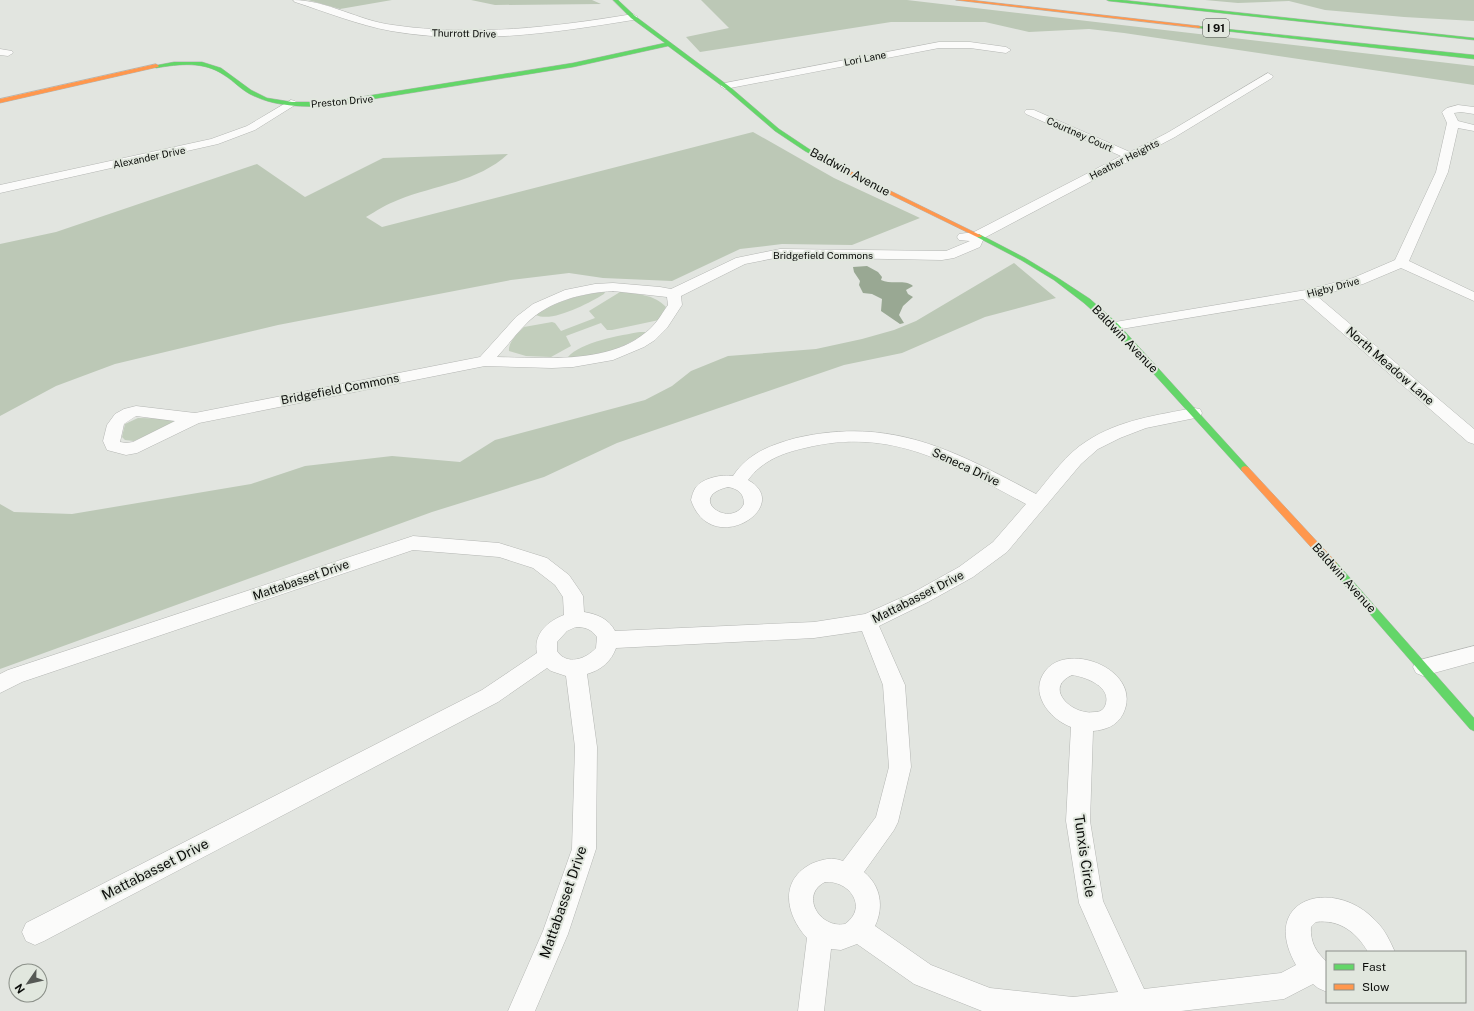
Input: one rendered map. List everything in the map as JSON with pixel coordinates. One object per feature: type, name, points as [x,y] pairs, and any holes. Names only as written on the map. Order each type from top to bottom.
[{"type":"main road","name":"Baldwin Avenue","points":[[614,0],[633,17],[725,86],[773,127],[814,154],[1033,265],[1058,280],[1089,303],[1115,326],[1289,516],[1474,726]]},
{"type":"main road","name":"I 91","points":[[958,0],[1474,56]]},
{"type":"main road","name":"I 91","points":[[1109,0],[1474,39]]},
{"type":"main road","points":[[1247,15],[1276,14],[1431,25]]},
{"type":"main road","name":"Preston Drive","points":[[0,101],[145,68],[192,62],[217,67],[254,94],[263,98],[291,103],[324,104],[359,101],[573,65],[669,44]]},
{"type":"street","name":"Thurrott Drive","points":[[298,0],[373,24],[405,30],[442,33],[478,34],[522,32],[633,17]]},
{"type":"street","name":"Lori Lane","points":[[725,86],[939,45],[970,45],[1006,50]]},
{"type":"street","name":"Heather Heights","points":[[977,236],[1195,122],[1268,76]]},
{"type":"street","name":"Alexander Drive","points":[[0,189],[214,142],[251,128],[291,103]]},
{"type":"street","points":[[1474,111],[1454,109],[1448,112],[1454,123],[1442,172],[1401,263],[1474,297]]},
{"type":"street","name":"Courtney Court","points":[[1030,112],[1130,156]]},
{"type":"street","points":[[1454,123],[1474,128]]},
{"type":"street","name":"Bridgefield Commons","points":[[195,418],[485,361],[573,362],[613,355],[650,337],[662,325],[675,305],[673,294],[730,266],[753,258],[771,254],[789,253],[949,255],[975,244],[977,236]]},
{"type":"street","name":"Higby Drive","points":[[1115,326],[1306,294],[1358,281],[1401,263]]},
{"type":"street","points":[[485,361],[521,320],[538,307],[570,294],[595,288],[613,287],[660,291],[673,294]]},
{"type":"street","name":"North Meadow Lane","points":[[1306,294],[1474,438]]},
{"type":"street","name":"Mattabasset Drive","points":[[607,640],[814,630],[868,622],[921,597],[966,572],[1000,547],[1075,460],[1092,446],[1114,434],[1143,424],[1194,413]]},
{"type":"street","name":"Seneca Drive","points":[[737,483],[746,469],[758,459],[776,450],[802,442],[841,438],[888,439],[919,446],[950,457],[1039,503]]},
{"type":"street","name":"Mattabasset Drive","points":[[0,684],[22,674],[413,542],[499,550],[540,563],[562,580],[573,596],[574,619]]},
{"type":"street","points":[[574,619],[584,619],[594,622],[605,632],[607,640],[606,648],[596,662],[587,667],[576,669],[564,668],[556,665],[548,656],[545,648],[547,637],[553,629],[564,622],[574,619]]},
{"type":"street","points":[[848,874],[886,822],[900,767],[894,686],[868,622]]},
{"type":"street","points":[[1423,667],[1474,654]]},
{"type":"street","name":"Mattabasset Drive","points":[[34,932],[490,696],[548,656]]},
{"type":"street","name":"Mattabasset Drive","points":[[521,1011],[555,934],[584,848],[586,747],[576,669]]},
{"type":"street","name":"Tunxis Circle","points":[[1082,722],[1078,821],[1091,903],[1139,1008]]},
{"type":"street","points":[[836,870],[848,874],[859,882],[866,893],[869,906],[866,919],[858,930],[847,936],[833,937],[820,933],[809,925],[802,913],[800,899],[804,887],[811,877],[823,871],[836,870]]},
{"type":"street","points":[[858,930],[923,975],[990,1001],[1072,1010],[1139,1008],[1284,986],[1320,974],[1303,953],[1298,938],[1299,923],[1306,913],[1319,908],[1334,909],[1351,916],[1366,928],[1378,942],[1382,951]]},
{"type":"street","points":[[811,1011],[820,933]]},
{"type":"shaded area","points":[[308,0],[392,0],[340,9]]},
{"type":"shaded area","points":[[471,0],[592,0],[601,4],[495,5]]},
{"type":"shaded area","points":[[701,0],[907,0],[1474,66],[1474,85],[1124,33],[1089,29],[1029,32],[985,22],[891,22],[700,52],[686,37],[729,28]]},
{"type":"shaded area","points":[[1205,0],[1474,0],[1474,21],[1325,10],[1289,1],[1238,3]]},
{"type":"shaded area","points":[[753,132],[834,178],[920,218],[852,245],[782,244],[740,249],[672,281],[603,278],[569,273],[511,280],[278,325],[115,364],[56,386],[0,416],[0,244],[56,232],[257,164],[305,197],[383,158],[508,154],[483,171],[470,177],[398,200],[366,217],[382,227]]},
{"type":"shaded area","points":[[1014,263],[1056,298],[985,317],[902,353],[844,365],[617,443],[544,477],[432,512],[0,669],[0,504],[14,512],[72,514],[251,484],[305,466],[392,456],[460,462],[495,440],[645,400],[672,386],[691,371],[728,356],[816,349],[894,330],[916,321]]},
{"type":"shaded area","points":[[867,266],[878,272],[882,277],[881,280],[906,283],[913,286],[906,290],[908,294],[913,297],[903,306],[899,315],[904,323],[900,324],[881,311],[882,299],[872,294],[863,293],[859,285],[860,281],[854,272],[853,267]]},
{"type":"shaded area","points":[[605,292],[589,302],[561,314],[543,317],[536,315],[560,302],[569,299],[587,294]]},
{"type":"shaded area","points":[[620,292],[651,297],[666,307],[659,320],[612,330],[607,330],[601,323],[566,336],[571,346],[551,357],[526,356],[509,351],[510,344],[524,327],[552,322],[555,323],[561,331],[595,318],[589,311]]},
{"type":"shaded area","points":[[648,332],[629,343],[610,351],[589,356],[568,357],[582,347],[591,343],[612,337]]},
{"type":"shaded area","points":[[138,418],[180,420],[134,441],[125,440],[122,437],[125,424]]},
{"type":"traffic: fast","points":[[615,0],[633,17],[728,88],[777,130],[807,150],[842,169]]},
{"type":"traffic: fast","points":[[1109,0],[1474,39]]},
{"type":"traffic: fast","points":[[1199,27],[1474,57]]},
{"type":"traffic: fast","points":[[156,66],[174,63],[202,64],[219,69],[249,92],[265,99],[292,104],[329,104],[573,65],[669,44]]},
{"type":"traffic: fast","points":[[979,236],[1023,259],[1056,279],[1087,301],[1115,326],[1245,469]]},
{"type":"traffic: fast","points":[[1332,564],[1474,726]]},
{"type":"traffic: slow","points":[[958,0],[1199,27]]},
{"type":"traffic: slow","points":[[0,101],[156,66]]},
{"type":"traffic: slow","points":[[842,169],[979,236]]},
{"type":"traffic: slow","points":[[1245,469],[1332,564]]}]
